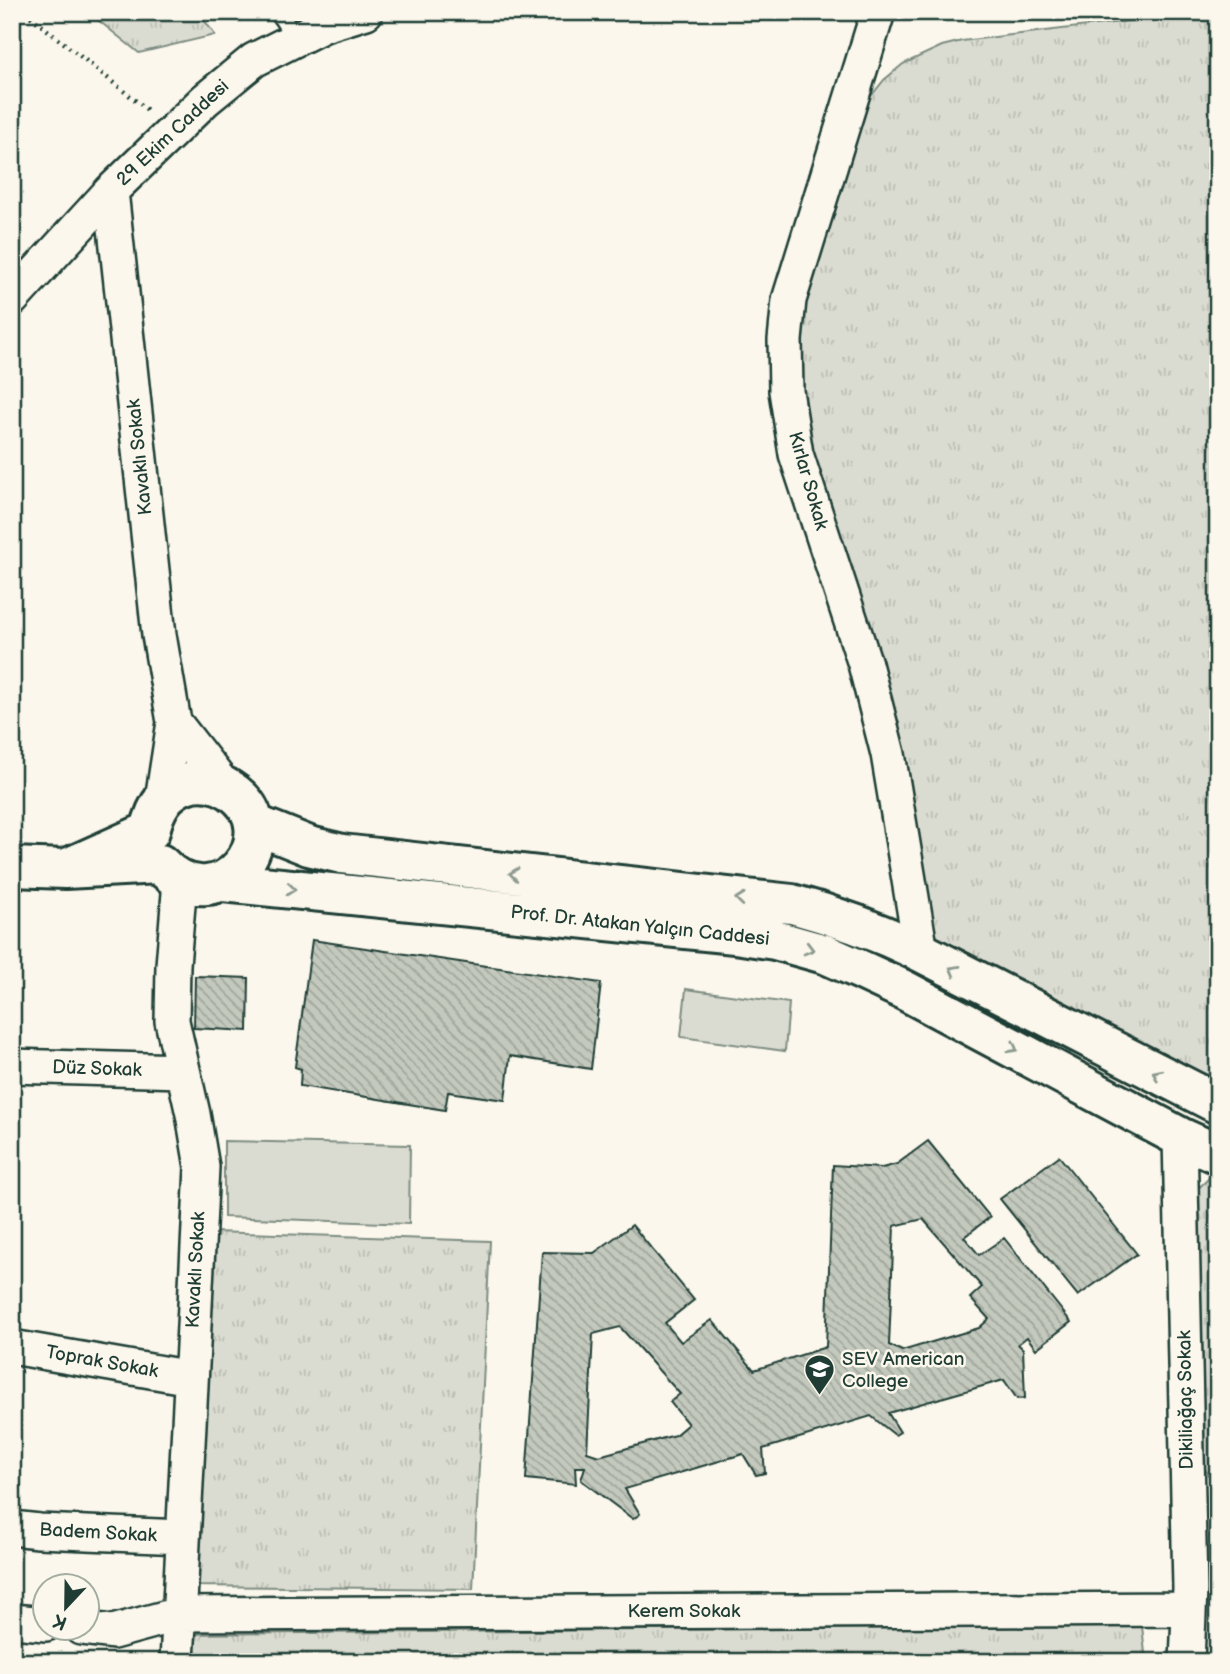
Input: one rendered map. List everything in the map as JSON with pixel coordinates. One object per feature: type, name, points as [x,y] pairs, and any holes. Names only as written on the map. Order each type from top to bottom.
[{"type":"main road","points":[[207,781],[238,795],[248,808],[254,824],[254,842],[248,858],[238,872],[223,882],[209,886],[194,885],[163,844],[175,789],[190,782],[207,781]]},
{"type":"main road","name":"Prof. Dr. Atakan Yalçın Caddesi","points":[[254,824],[309,846],[342,854],[792,904],[833,915],[921,952],[1218,1104]]},
{"type":"main road","points":[[12,867],[65,869],[163,844]]},
{"type":"main road","name":"Prof. Dr. Atakan Yalçın Caddesi","points":[[223,882],[735,934],[775,940],[812,950],[904,990],[1180,1138],[1218,1154]]},
{"type":"street","name":"29 Ekim Caddesi","points":[[12,299],[111,191],[205,100],[254,60],[287,26],[324,24],[366,12]]},
{"type":"street","name":"Kırlar Sokak","points":[[878,12],[789,300],[785,340],[786,391],[796,454],[866,664],[888,754],[921,952]]},
{"type":"street","name":"Kavaklı Sokak","points":[[111,191],[159,635],[174,722],[163,844],[173,965],[172,1021],[202,1167],[177,1662]]},
{"type":"street","points":[[174,722],[223,786]]},
{"type":"street","name":"Düz Sokak","points":[[12,1066],[182,1071]]},
{"type":"street","name":"Dikiliağaç Sokak","points":[[1180,1138],[1189,1609],[1187,1662]]},
{"type":"street","name":"Toprak Sokak","points":[[12,1347],[191,1378]]},
{"type":"street","name":"Badem Sokak","points":[[12,1528],[183,1537]]},
{"type":"street","name":"Kerem Sokak","points":[[102,1631],[113,1632],[179,1614],[1189,1609]]},
{"type":"street","points":[[12,1621],[32,1623]]},
{"type":"path","points":[[25,12],[174,131]]},
{"type":"green space","points":[[88,12],[198,12],[215,35],[139,53]]},
{"type":"green space","points":[[1218,12],[1218,1089],[934,943],[805,425],[801,385],[803,305],[868,100],[884,80],[903,64],[942,46],[962,41]]},
{"type":"green space","points":[[686,989],[789,1003],[785,1051],[681,1037]]},
{"type":"green space","points":[[224,1141],[410,1145],[409,1224],[224,1217]]},
{"type":"green space","points":[[1209,1178],[1218,1179],[1218,1486],[1214,1485],[1195,1451],[1180,1206]]},
{"type":"green space","points":[[214,1232],[490,1241],[473,1589],[190,1586]]},
{"type":"green space","points":[[1142,1626],[1146,1662],[184,1662],[185,1634]]},
{"type":"green space","points":[[12,1653],[118,1662],[12,1662]]},
{"type":"building","points":[[312,940],[601,983],[591,1069],[510,1056],[505,1100],[448,1092],[445,1110],[300,1086],[301,1069],[295,1067]]},
{"type":"building","points":[[195,976],[249,978],[248,1031],[194,1028]]},
{"type":"building","points":[[928,1141],[990,1217],[964,1237],[979,1255],[1004,1238],[1071,1322],[1036,1349],[1027,1337],[1018,1344],[1023,1349],[1025,1398],[1017,1399],[1004,1380],[888,1413],[900,1432],[895,1435],[871,1416],[763,1449],[765,1473],[756,1475],[743,1454],[625,1489],[640,1514],[633,1519],[581,1480],[585,1467],[575,1467],[576,1484],[526,1479],[542,1252],[594,1253],[632,1225],[694,1300],[665,1323],[681,1342],[712,1320],[754,1370],[826,1347],[833,1165],[882,1168],[897,1164]],"holes":[[[923,1219],[982,1287],[970,1298],[989,1319],[979,1328],[902,1351],[889,1345],[894,1226]],[[620,1327],[680,1394],[670,1402],[688,1424],[675,1435],[599,1456],[587,1452],[593,1334]]]},
{"type":"building","points":[[1059,1156],[1137,1254],[1078,1296],[1000,1199]]},
{"type":"place","name":"SEV American College","points":[[819,1397]]}]
